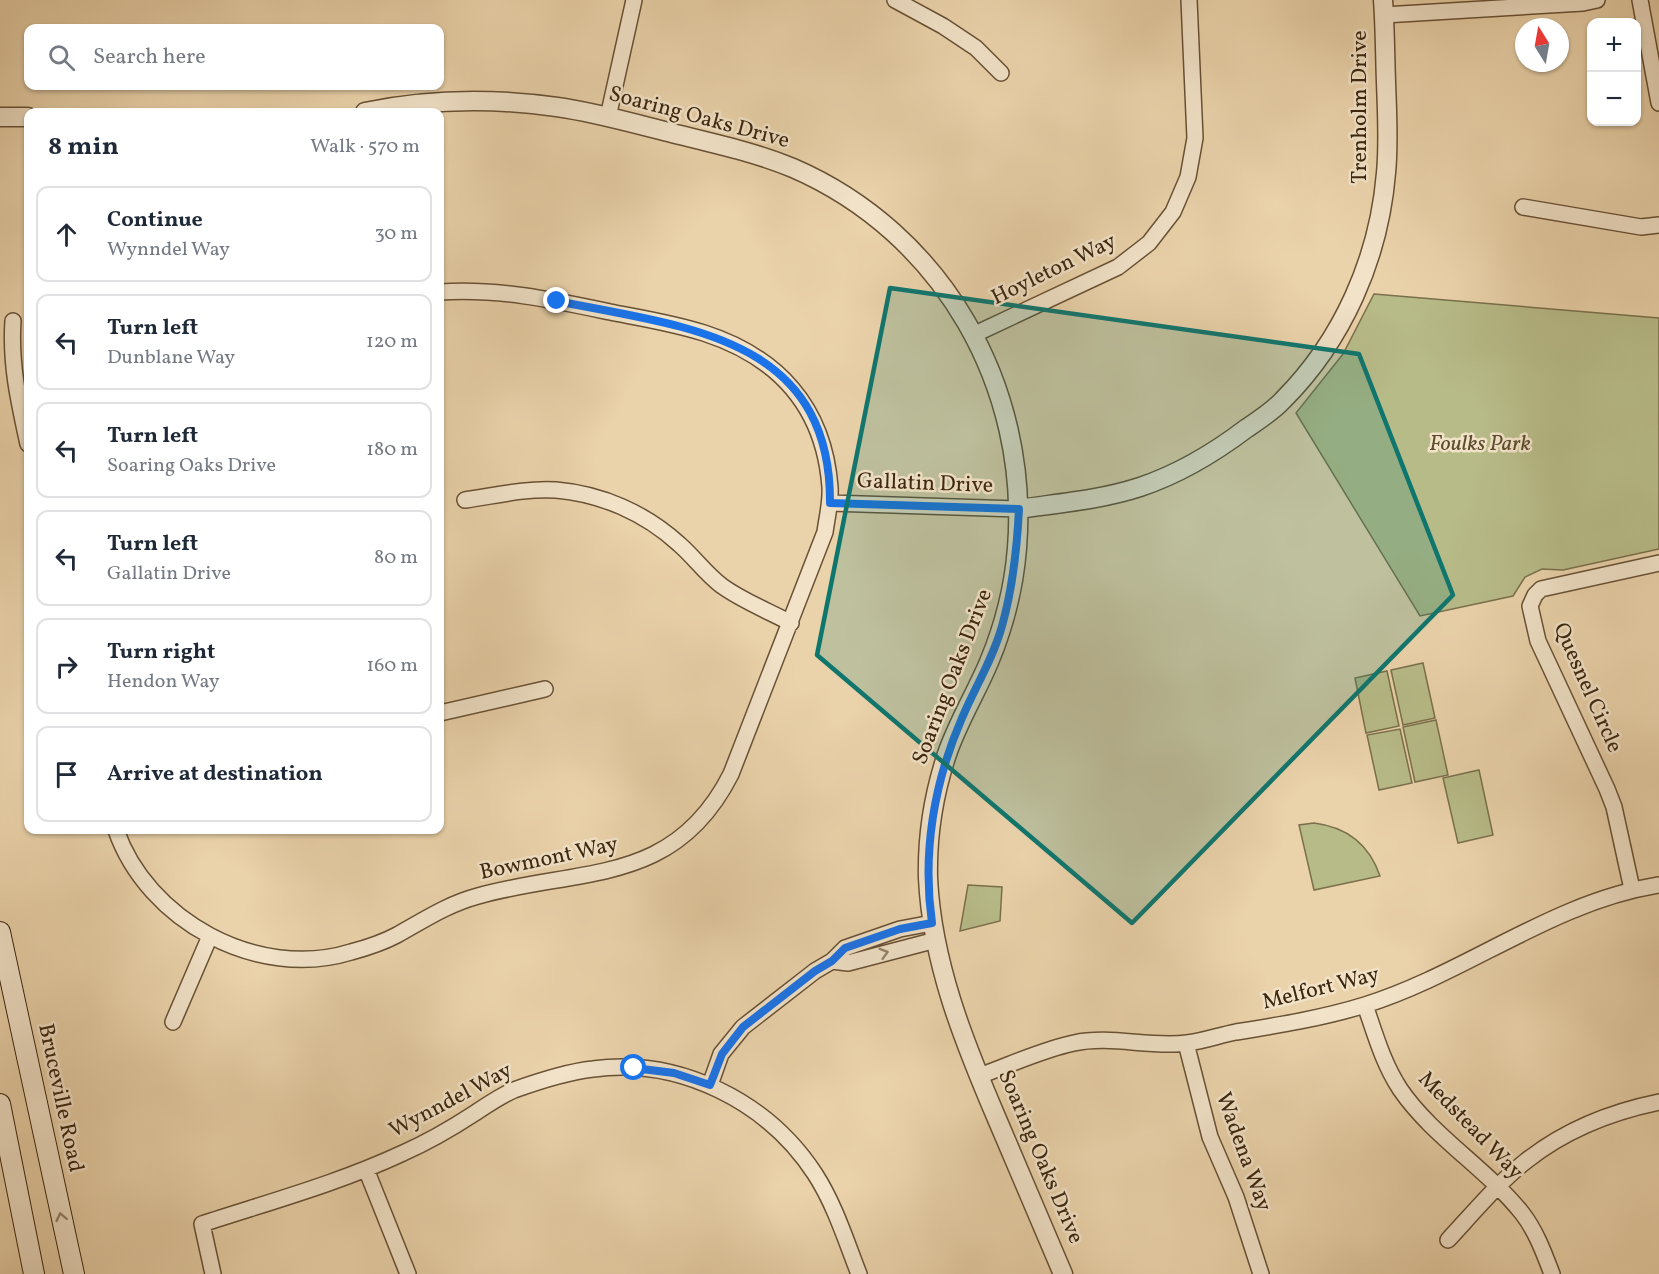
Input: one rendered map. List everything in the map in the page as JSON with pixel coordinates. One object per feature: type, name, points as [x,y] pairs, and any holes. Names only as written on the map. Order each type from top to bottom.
[{"type":"main road","name":"Bruceville Road","points":[[1,940],[74,1274]]},
{"type":"main road","points":[[0,1104],[34,1274]]},
{"type":"street","points":[[608,117],[634,0]]},
{"type":"street","points":[[895,0],[943,26],[976,48],[1001,73]]},
{"type":"street","name":"Hoyleton Way","points":[[974,335],[1118,267],[1149,243],[1173,212],[1188,177],[1195,138],[1190,0]]},
{"type":"street","points":[[1384,8],[1583,3],[1597,0]]},
{"type":"street","points":[[1640,0],[1659,103]]},
{"type":"street","name":"Trenholm Drive","points":[[1019,509],[1102,497],[1140,487],[1193,464],[1223,446],[1282,402],[1307,373],[1342,321],[1359,287],[1381,211],[1387,141],[1384,8]]},
{"type":"street","name":"Soaring Oaks Drive","points":[[384,108],[442,102],[521,103],[560,107],[756,155],[792,168],[827,185],[876,217],[932,270],[955,301],[974,335],[1002,403],[1016,469],[1019,509],[1016,560],[1002,628],[988,665],[962,717],[937,790],[928,871],[934,931],[944,980],[979,1076],[1064,1274]]},
{"type":"street","points":[[0,117],[24,117]]},
{"type":"street","points":[[1523,207],[1641,227],[1659,225]]},
{"type":"street","name":"Bowmont Way","points":[[118,834],[127,855],[153,891],[185,921],[210,936],[244,950],[261,954],[296,959],[331,957],[381,943],[429,916],[465,900],[637,863],[670,846],[699,821],[722,791],[731,774],[825,532],[830,503],[830,486],[823,445],[817,427],[798,394],[785,380],[756,356],[722,340],[684,327],[557,301],[500,292],[444,292]]},
{"type":"street","points":[[13,321],[13,363],[24,406]]},
{"type":"street","points":[[465,500],[544,490],[572,492],[606,500],[638,515],[668,534],[722,585],[790,623]]},
{"type":"street","name":"Gallatin Drive","points":[[830,503],[1019,509]]},
{"type":"street","name":"Quesnel Circle","points":[[1632,889],[1614,807],[1538,641],[1530,606],[1541,589],[1659,564]]},
{"type":"street","points":[[444,712],[545,689]]},
{"type":"street","name":"Melfort Way","points":[[979,1076],[1074,1043],[1092,1041],[1186,1043],[1233,1032],[1284,1025],[1365,1005],[1409,990],[1557,915],[1632,889],[1659,885]]},
{"type":"street","points":[[710,1085],[722,1054],[743,1027],[815,971],[832,961],[848,963],[934,931]]},
{"type":"street","points":[[172,1022],[210,936]]},
{"type":"street","name":"Medstead Way","points":[[1365,1005],[1383,1057],[1402,1090],[1425,1118],[1498,1186],[1522,1214],[1532,1228],[1552,1274]]},
{"type":"street","name":"Wadena Way","points":[[1186,1043],[1210,1137],[1236,1197],[1261,1274]]},
{"type":"street","name":"Wynndel Way","points":[[213,1274],[202,1224],[366,1169],[442,1134],[512,1091],[574,1072],[604,1068],[634,1068],[674,1073],[710,1085],[746,1105],[778,1130],[805,1159],[826,1193],[859,1274]]},
{"type":"street","points":[[1448,1240],[1498,1186],[1526,1161],[1558,1138],[1594,1120],[1659,1102]]},
{"type":"street","points":[[366,1169],[408,1274]]},
{"type":"highlighted area","points":[[890,288],[1359,354],[1453,595],[1132,923],[817,655]]},
{"type":"green space","name":"Foulks Park","points":[[1374,294],[1659,318],[1659,549],[1563,570],[1542,569],[1525,577],[1513,596],[1420,616],[1296,413],[1343,354]]},
{"type":"green space","points":[[1423,663],[1435,718],[1403,725],[1391,670]]},
{"type":"green space","points":[[1387,671],[1399,726],[1366,733],[1355,678]]},
{"type":"green space","points":[[1436,720],[1448,775],[1415,782],[1403,727]]},
{"type":"green space","points":[[1400,729],[1412,783],[1379,790],[1367,735]]},
{"type":"green space","points":[[1479,770],[1493,835],[1458,843],[1443,778]]},
{"type":"green space","points":[[1314,823],[1337,828],[1355,839],[1370,855],[1380,876],[1314,890],[1299,825]]},
{"type":"green space","points":[[968,885],[1002,887],[1000,921],[960,931]]},
{"type":"route","points":[[557,301],[704,333],[740,347],[771,367],[798,394],[817,427],[823,445],[830,486],[830,503],[1019,509],[1012,588],[1002,628],[988,665],[962,717],[937,790],[928,871],[932,923],[868,938],[845,948],[832,961],[769,1005],[743,1027],[722,1054],[710,1085],[674,1073],[634,1068]]}]
